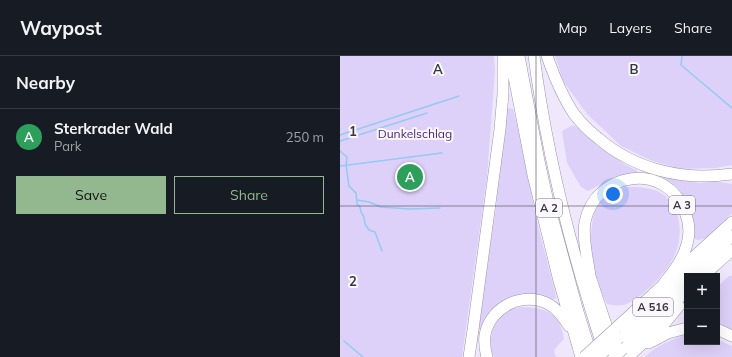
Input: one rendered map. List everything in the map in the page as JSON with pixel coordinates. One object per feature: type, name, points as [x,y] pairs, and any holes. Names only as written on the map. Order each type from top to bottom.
[{"type":"highway","points":[[469,357],[500,129],[503,94],[503,56]]},
{"type":"highway","points":[[510,56],[533,175],[546,232],[575,335],[583,357]]},
{"type":"highway","name":"A 2","points":[[519,56],[548,202],[592,357]]},
{"type":"highway","name":"A 2","points":[[534,56],[538,90],[547,140],[559,194],[580,275],[606,357]]},
{"type":"highway","points":[[547,56],[553,74],[575,115],[592,133],[609,147],[635,162],[669,173],[684,176],[732,174]]},
{"type":"highway","name":"A 3","points":[[583,357],[622,348],[662,286],[675,269],[685,251],[688,237],[688,221],[685,209],[671,190],[656,182],[644,178],[630,179],[616,183],[604,189],[599,194],[586,216],[584,230],[590,276]]},
{"type":"highway","points":[[559,194],[590,276],[622,348]]},
{"type":"highway","points":[[662,286],[732,222]]},
{"type":"highway","name":"A 516","points":[[690,273],[732,236]]},
{"type":"highway","points":[[706,273],[732,250]]},
{"type":"highway","name":"A 516","points":[[614,357],[684,279]]},
{"type":"highway","name":"A 516","points":[[598,357],[622,348],[684,294]]},
{"type":"highway","points":[[487,357],[484,343],[492,318],[508,304],[520,300],[536,300],[556,309],[575,335]]},
{"type":"highway","points":[[622,348],[665,322],[684,300]]},
{"type":"highway","points":[[622,348],[647,344],[662,335],[684,328]]},
{"type":"highway","points":[[720,330],[732,336]]},
{"type":"green space","name":"Dunkelschlag","points":[[340,56],[494,56],[495,70],[487,177],[462,357],[340,357]]},
{"type":"green space","points":[[555,56],[732,56],[732,165],[716,168],[680,169],[650,160],[621,146],[587,114],[563,81]]},
{"type":"green space","points":[[506,109],[513,109],[517,125],[538,226],[556,299],[541,296],[513,298],[481,330],[478,328],[478,322],[496,208],[504,117]]},
{"type":"green space","points":[[573,125],[624,164],[636,170],[638,173],[612,179],[588,191],[581,187],[567,163],[562,131]]},
{"type":"green space","points":[[663,176],[699,183],[713,181],[732,184],[732,213],[706,238],[699,240],[694,239],[693,221],[688,205],[679,193],[661,180]]},
{"type":"green space","points":[[627,187],[650,189],[665,196],[675,209],[680,226],[680,235],[673,258],[666,270],[651,286],[641,295],[623,305],[607,304],[602,295],[593,266],[591,245],[592,224],[596,209],[600,203],[614,192]]},
{"type":"green space","points":[[729,276],[732,276],[732,331],[720,326],[720,284]]},
{"type":"green space","points":[[522,307],[539,309],[556,318],[562,330],[564,339],[554,351],[556,357],[494,357],[491,340],[496,321],[504,312]]},
{"type":"green space","points":[[684,335],[684,345],[720,345],[720,340],[732,346],[732,357],[645,357],[668,341]]},
{"type":"waterway","points":[[682,56],[681,65],[732,108]]},
{"type":"waterway","points":[[340,135],[459,96]]},
{"type":"waterway","points":[[340,141],[427,113]]},
{"type":"waterway","points":[[340,151],[347,157],[346,165],[349,186],[356,193],[357,204],[360,207],[365,224],[369,230],[375,232],[382,251]]},
{"type":"waterway","points":[[340,166],[442,153]]},
{"type":"waterway","points":[[357,200],[369,202],[381,207],[410,209],[440,208]]},
{"type":"waterway","points":[[344,341],[363,357]]},
{"type":"place","name":"Sterkrader Wald","points":[[410,177]]}]
